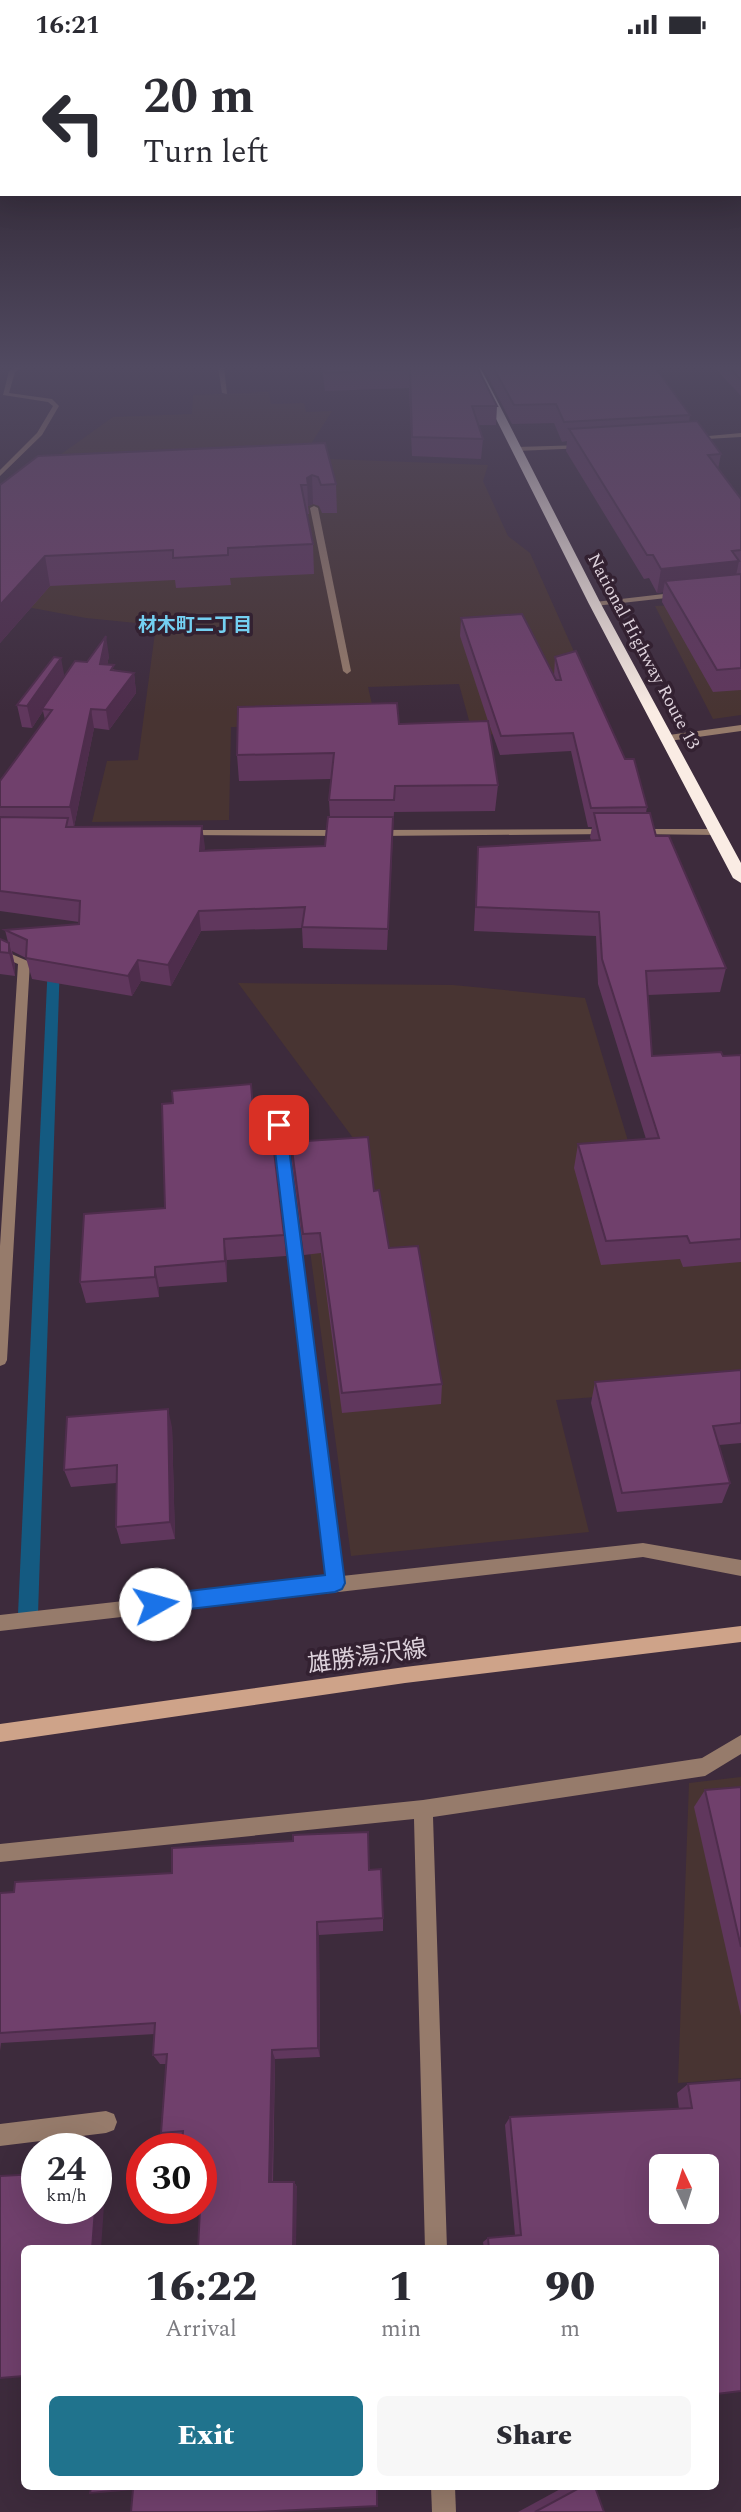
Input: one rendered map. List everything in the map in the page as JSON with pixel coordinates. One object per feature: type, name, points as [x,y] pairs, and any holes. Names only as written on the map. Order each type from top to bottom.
[{"type":"highway","name":"National Highway Route 13","points":[[534,482],[595,604],[669,738],[741,878]]},
{"type":"main road","name":"雄勝湯沢線","points":[[0,1733],[405,1675],[741,1634]]},
{"type":"street","points":[[314,509],[347,671]]},
{"type":"street","points":[[595,604],[689,593]]},
{"type":"street","points":[[669,738],[741,728]]},
{"type":"street","points":[[369,833],[615,832]]},
{"type":"street","points":[[629,832],[717,832]]},
{"type":"street","points":[[178,833],[355,833]]},
{"type":"street","points":[[0,951],[24,962],[0,1360]]},
{"type":"street","points":[[279,1125],[335,1583]]},
{"type":"street","points":[[0,1623],[643,1550],[741,1568]]},
{"type":"street","points":[[0,1853],[423,1809],[705,1767],[741,1744]]},
{"type":"street","points":[[423,1809],[436,2245]]},
{"type":"street","points":[[0,2135],[106,2122]]},
{"type":"street","points":[[443,2490],[444,2512]]},
{"type":"shaded area","points":[[22,482],[483,482],[508,536],[530,553],[609,730],[473,735],[459,684],[368,687],[377,726],[231,727],[229,820],[92,822],[107,761],[138,760],[156,625],[86,618],[0,602],[0,498]]},
{"type":"shaded area","points":[[741,602],[741,715],[713,719],[655,606]]},
{"type":"shaded area","points":[[238,983],[453,985],[585,998],[631,1151],[741,1144],[741,1386],[556,1400],[589,1532],[351,1556],[297,1154],[362,1150]]},
{"type":"shaded area","points":[[741,1777],[741,2078],[678,2083],[689,1783]]},
{"type":"building","points":[[4,482],[308,482],[308,485],[301,485],[313,544],[228,548],[228,555],[173,558],[173,550],[45,556],[0,605],[0,485]]},
{"type":"building","points":[[320,482],[336,484],[321,485]]},
{"type":"building","points":[[602,482],[728,482],[741,499],[741,550],[732,551],[739,561],[661,569],[653,555],[647,555]]},
{"type":"building","points":[[741,574],[741,668],[717,670],[665,581]]},
{"type":"building","points":[[522,614],[556,680],[561,680],[555,657],[576,651],[625,759],[634,759],[647,807],[591,808],[573,733],[501,736],[461,618]]},
{"type":"building","points":[[106,636],[100,664],[114,665],[111,670],[134,673],[106,710],[91,709],[70,807],[0,807],[0,781],[52,710],[42,709],[75,661],[87,662]]},
{"type":"building","points":[[54,657],[61,658],[27,706],[17,705]]},
{"type":"building","points":[[397,703],[399,724],[488,721],[498,785],[395,786],[394,800],[329,800],[334,753],[237,755],[238,707]]},
{"type":"building","points":[[594,813],[650,813],[656,836],[669,836],[726,968],[646,971],[652,1056],[721,1052],[723,1056],[741,1055],[741,1239],[690,1243],[687,1236],[606,1241],[578,1144],[659,1138],[602,959],[599,912],[476,907],[478,847],[600,840]]},
{"type":"building","points":[[0,817],[68,818],[66,827],[202,826],[200,851],[325,846],[328,817],[393,817],[388,929],[302,927],[305,907],[199,911],[168,965],[138,960],[128,976],[26,958],[27,940],[5,930],[79,924],[80,901],[0,891]]},
{"type":"building","points":[[0,939],[9,943],[9,953],[0,952]]},
{"type":"building","points":[[251,1084],[256,1144],[273,1143],[284,1235],[224,1239],[225,1261],[155,1267],[155,1277],[80,1282],[84,1214],[165,1208],[162,1104],[173,1103],[172,1091]]},
{"type":"building","points":[[368,1137],[374,1191],[379,1190],[389,1248],[418,1246],[442,1384],[342,1393],[320,1233],[303,1234],[291,1142]]},
{"type":"building","points":[[741,1370],[741,1423],[713,1426],[730,1483],[622,1493],[595,1382]]},
{"type":"building","points":[[168,1409],[170,1522],[116,1527],[117,1465],[64,1470],[67,1417]]},
{"type":"building","points":[[741,1787],[741,1947],[705,1790]]},
{"type":"building","points":[[368,1832],[369,1870],[381,1869],[383,1918],[317,1922],[318,2048],[272,2050],[269,2182],[294,2182],[293,2245],[198,2245],[199,2224],[217,2224],[217,2133],[161,2133],[167,2054],[153,2055],[155,2023],[0,2033],[0,1893],[14,1892],[15,1882],[172,1873],[172,1848],[293,1841],[293,1835]]},
{"type":"building","points":[[741,2080],[741,2391],[719,2394],[719,2245],[489,2245],[488,2238],[521,2235],[510,2117],[692,2108],[688,2084]]},
{"type":"building","points":[[21,2175],[21,2224],[94,2224],[92,2245],[21,2245],[21,2376],[0,2378],[0,2176]]},
{"type":"building","points":[[90,2490],[122,2490],[90,2493]]},
{"type":"building","points":[[133,2490],[377,2490],[377,2506],[256,2512],[131,2512]]},
{"type":"building","points":[[575,2490],[596,2490],[604,2512],[535,2512]]},
{"type":"waterway","points":[[28,1614],[54,962]]},
{"type":"district","name":"材木町二丁目","points":[[195,624]]},
{"type":"route","points":[[155,1604],[335,1583],[279,1125]]}]
